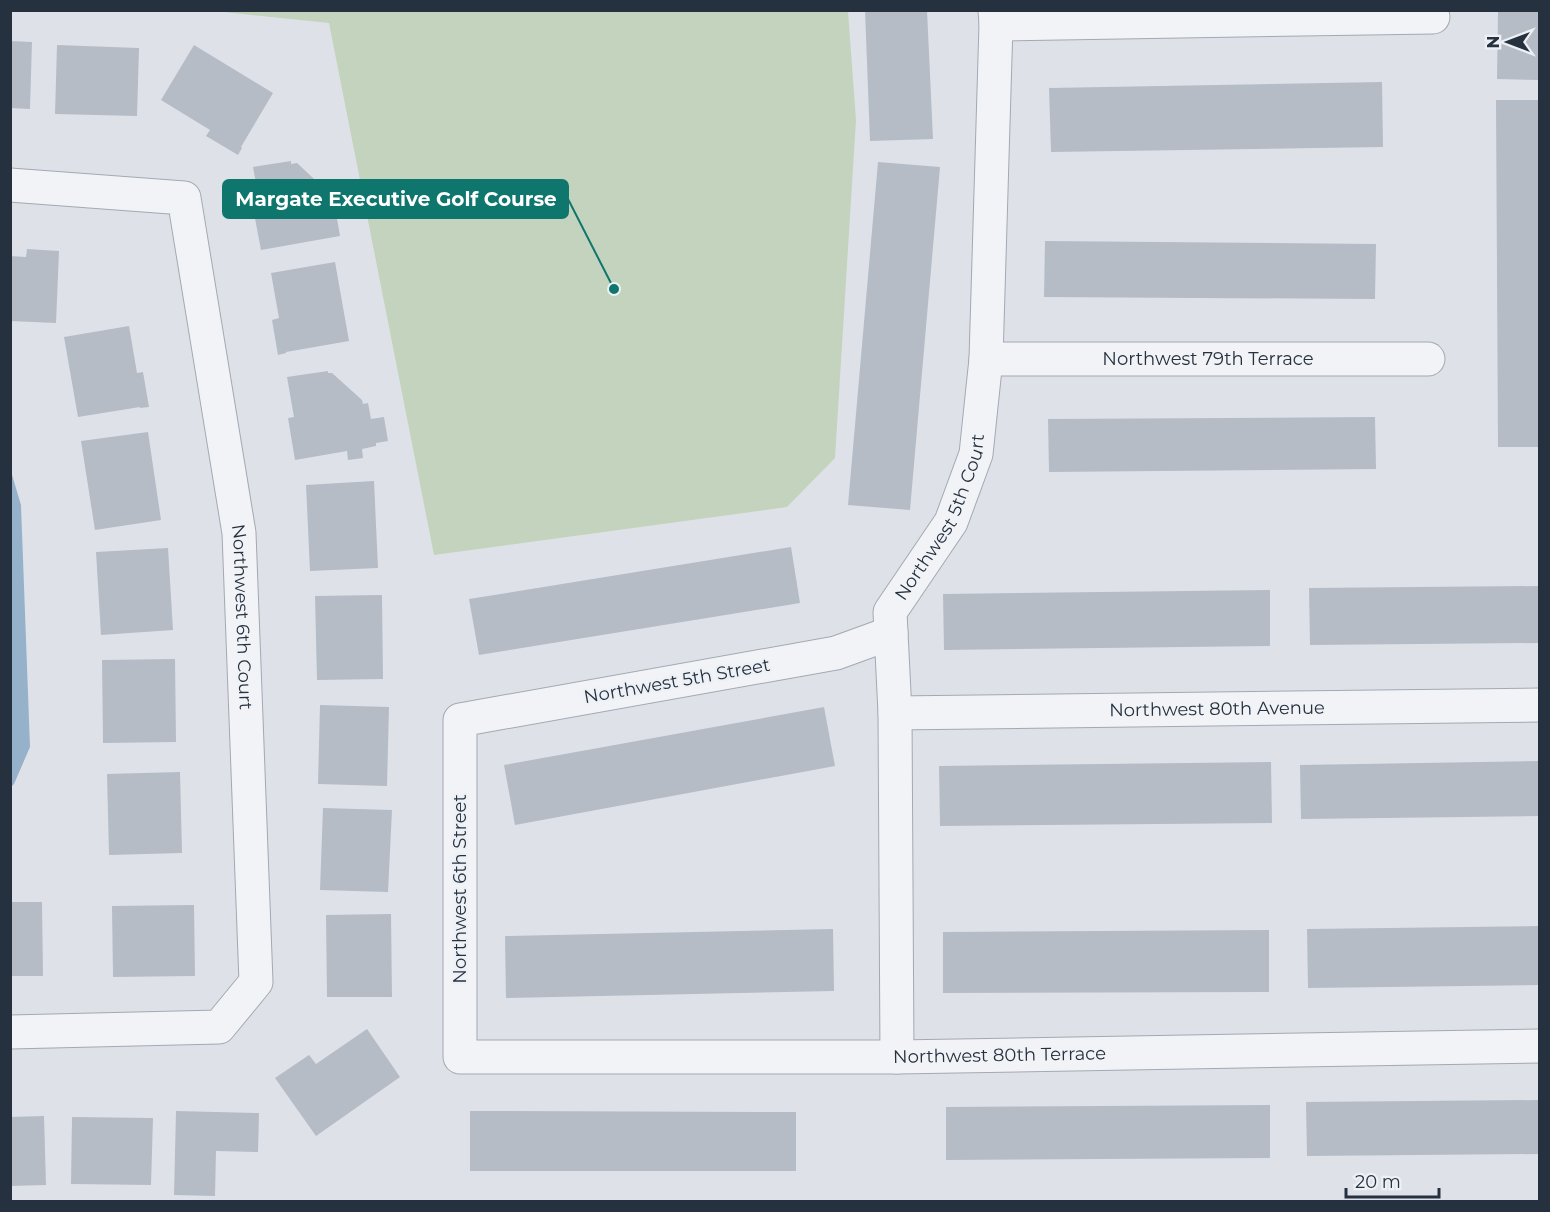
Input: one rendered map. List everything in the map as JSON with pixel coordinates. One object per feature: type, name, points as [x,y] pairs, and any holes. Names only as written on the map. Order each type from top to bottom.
[{"type":"street","points":[[996,17],[1433,17]]},
{"type":"street","name":"Northwest 5th Court","points":[[897,1058],[895,713],[890,612],[951,522],[976,454],[986,359],[996,17]]},
{"type":"street","name":"Northwest 6th Court","points":[[10,185],[184,198],[239,533],[256,982],[219,1027],[10,1032]]},
{"type":"street","name":"Northwest 79th Terrace","points":[[986,359],[1428,359]]},
{"type":"street","name":"Northwest 5th Street","points":[[460,720],[836,653],[891,633]]},
{"type":"street","name":"Northwest 80th Avenue","points":[[895,713],[1539,705]]},
{"type":"street","name":"Northwest 6th Street","points":[[460,720],[460,1058]]},
{"type":"street","name":"Northwest 80th Terrace","points":[[460,1058],[897,1058],[1539,1046]]},
{"type":"green space","points":[[214,11],[848,11],[856,120],[835,458],[787,507],[434,555],[329,23]]},
{"type":"water","points":[[10,468],[21,505],[30,747],[11,787]]},
{"type":"building","points":[[865,10],[927,10],[933,139],[870,141]]},
{"type":"building","points":[[1498,10],[1540,10],[1540,80],[1497,79]]},
{"type":"building","points":[[10,41],[32,42],[30,109],[10,108]]},
{"type":"building","points":[[57,45],[139,48],[137,116],[55,114]]},
{"type":"building","points":[[194,45],[273,93],[238,155],[206,136],[210,130],[161,100]]},
{"type":"building","points":[[1382,82],[1383,147],[1051,152],[1049,88]]},
{"type":"building","points":[[1496,100],[1540,100],[1540,447],[1498,447]]},
{"type":"building","points":[[291,161],[291,164],[297,163],[329,195],[333,195],[340,236],[261,250],[253,208],[260,206],[253,167]]},
{"type":"building","points":[[878,162],[940,167],[910,510],[848,505]]},
{"type":"building","points":[[1045,241],[1376,244],[1375,299],[1044,297]]},
{"type":"building","points":[[27,249],[59,251],[56,323],[10,321],[10,256],[26,257]]},
{"type":"building","points":[[335,262],[349,341],[278,355],[272,320],[279,318],[271,273]]},
{"type":"building","points":[[129,326],[137,373],[143,372],[149,407],[78,417],[64,337]]},
{"type":"building","points":[[328,371],[362,400],[363,404],[368,403],[371,419],[384,417],[388,441],[362,449],[363,458],[348,460],[347,451],[295,460],[288,418],[294,417],[287,377]]},
{"type":"building","points":[[1375,417],[1376,469],[1049,472],[1048,419]]},
{"type":"building","points":[[148,432],[161,520],[95,530],[81,441]]},
{"type":"building","points":[[374,481],[378,568],[310,571],[306,485]]},
{"type":"building","points":[[791,547],[800,603],[479,655],[469,599]]},
{"type":"building","points":[[168,548],[173,630],[101,635],[96,552]]},
{"type":"building","points":[[1540,586],[1540,643],[1310,645],[1309,588]]},
{"type":"building","points":[[1270,590],[1270,646],[944,650],[943,594]]},
{"type":"building","points":[[382,595],[383,679],[317,680],[315,596]]},
{"type":"building","points":[[175,659],[176,742],[103,743],[102,660]]},
{"type":"building","points":[[320,705],[389,707],[387,786],[318,784]]},
{"type":"building","points":[[824,707],[835,766],[515,825],[504,765]]},
{"type":"building","points":[[1540,761],[1540,816],[1301,819],[1300,765]]},
{"type":"building","points":[[1271,762],[1272,823],[940,826],[939,766]]},
{"type":"building","points":[[180,772],[182,853],[109,855],[107,774]]},
{"type":"building","points":[[323,808],[392,810],[388,892],[320,890]]},
{"type":"building","points":[[10,902],[42,902],[43,976],[10,976]]},
{"type":"building","points":[[194,905],[195,976],[113,977],[112,906]]},
{"type":"building","points":[[391,914],[392,997],[327,997],[326,915]]},
{"type":"building","points":[[1540,926],[1540,985],[1308,988],[1307,929]]},
{"type":"building","points":[[833,929],[834,991],[506,998],[505,936]]},
{"type":"building","points":[[1269,930],[1269,992],[943,993],[943,932]]},
{"type":"building","points":[[367,1029],[400,1077],[316,1136],[275,1078],[309,1055],[316,1064]]},
{"type":"building","points":[[1540,1100],[1540,1154],[1307,1156],[1306,1102]]},
{"type":"building","points":[[1270,1105],[1270,1158],[946,1160],[946,1107]]},
{"type":"building","points":[[176,1111],[259,1113],[258,1152],[216,1151],[215,1196],[174,1195]]},
{"type":"building","points":[[470,1111],[796,1112],[796,1171],[470,1171]]},
{"type":"building","points":[[44,1116],[46,1185],[10,1186],[10,1117]]},
{"type":"building","points":[[72,1117],[153,1118],[151,1185],[71,1184]]},
{"type":"place","name":"Margate Executive Golf Course","points":[[614,289]]}]
